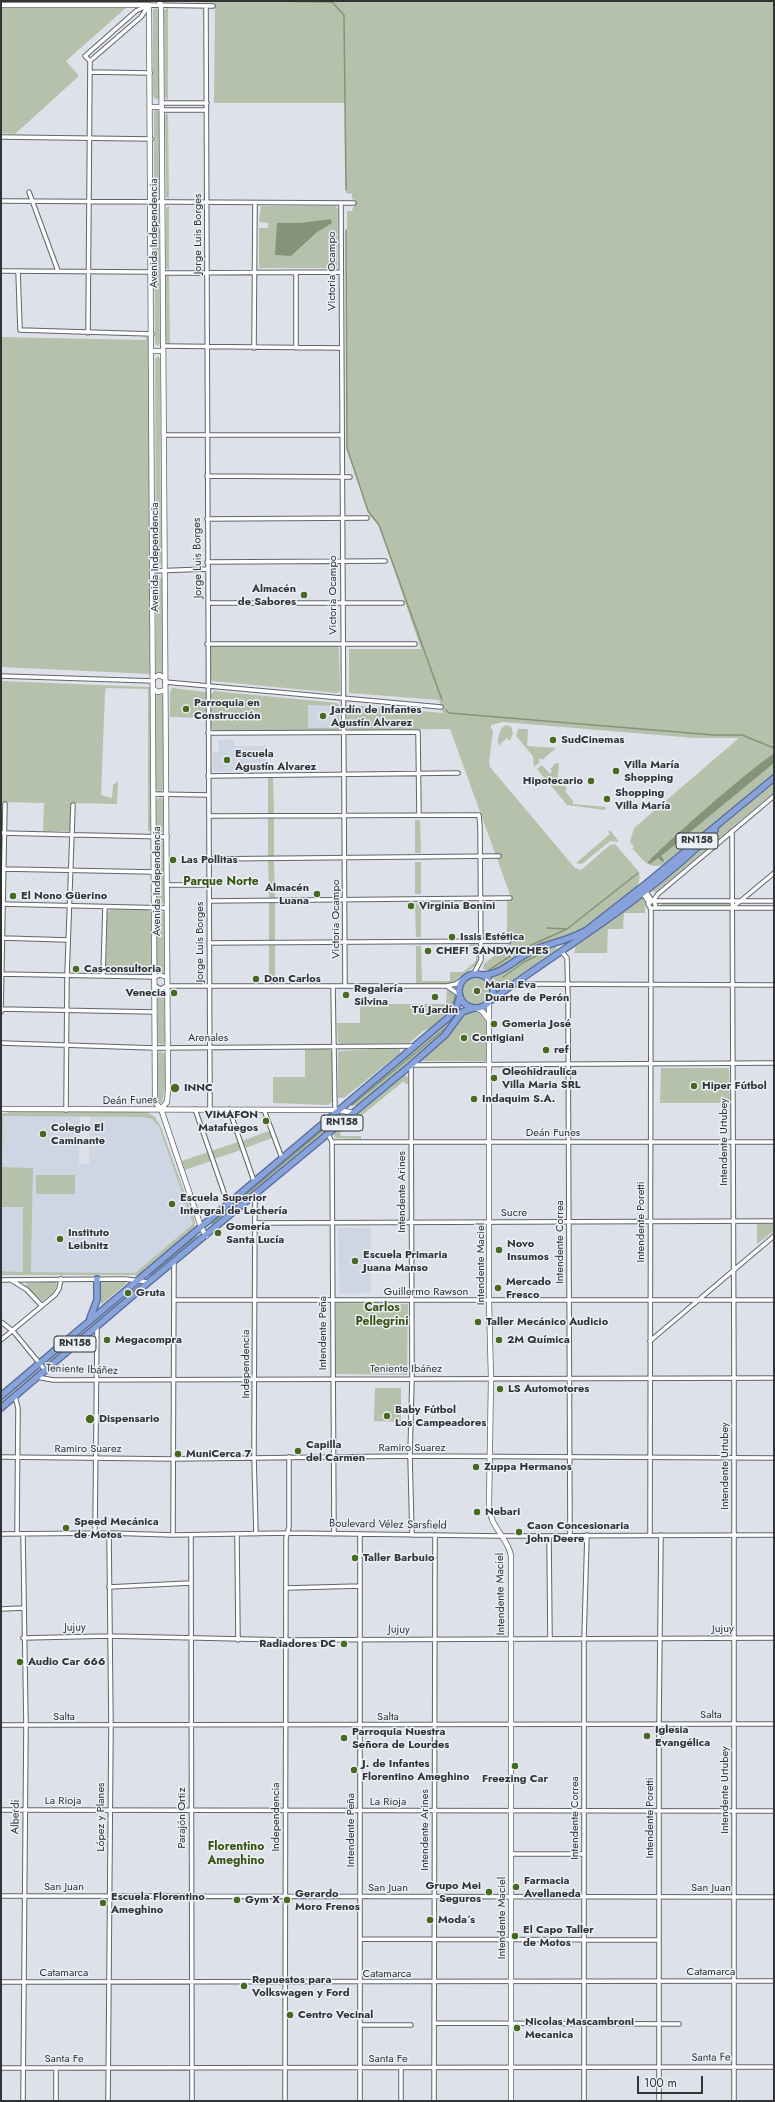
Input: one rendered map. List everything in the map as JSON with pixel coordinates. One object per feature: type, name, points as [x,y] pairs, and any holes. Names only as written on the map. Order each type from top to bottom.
[{"type":"highway","name":"RN158","points":[[1,1396],[454,1012],[460,996],[461,985],[466,978],[473,975],[498,972],[530,952],[587,930],[699,846],[728,817],[774,779]]},
{"type":"highway","name":"RN158","points":[[1,1408],[150,1281],[411,1065],[445,1035],[462,1012],[484,1006],[490,1002],[561,950],[603,924],[643,889]]},
{"type":"highway","points":[[557,942],[561,947],[561,950]]},
{"type":"highway","points":[[481,975],[492,984],[493,993],[490,1002]]},
{"type":"highway","points":[[460,996],[464,1003],[474,1008]]},
{"type":"highway","points":[[89,1320],[96,1300],[97,1280]]},
{"type":"main road","name":"Avenida Independencia","points":[[160,3],[167,885],[167,1102],[161,1109]]},
{"type":"main road","name":"Avenida Independencia","points":[[150,4],[155,1102],[161,1109],[201,1227]]},
{"type":"main road","points":[[1,5],[150,4]]},
{"type":"main road","points":[[151,107],[162,107]]},
{"type":"main road","points":[[152,351],[163,349]]},
{"type":"main road","points":[[153,680],[159,675],[165,680]]},
{"type":"main road","points":[[153,689],[158,692],[165,690]]},
{"type":"main road","name":"Intendente Maciel","points":[[490,1002],[490,1517],[510,1549],[511,1556],[511,2101]]},
{"type":"main road","points":[[474,1008],[484,1012],[490,1021]]},
{"type":"main road","name":"Deán Funes","points":[[1,1109],[337,1110],[354,1113]]},
{"type":"main road","points":[[201,1227],[206,1236]]},
{"type":"street","points":[[88,333],[90,61],[85,56],[136,11],[150,4],[170,3],[214,6]]},
{"type":"street","points":[[90,61],[141,17],[150,4]]},
{"type":"street","name":"Jorge Luis Borges","points":[[206,6],[206,435],[210,1109]]},
{"type":"street","points":[[90,72],[150,73]]},
{"type":"street","points":[[162,107],[207,103]]},
{"type":"street","points":[[162,107],[206,110]]},
{"type":"street","points":[[1,137],[151,139]]},
{"type":"street","points":[[28,192],[58,271]]},
{"type":"street","points":[[1,201],[354,203]]},
{"type":"street","points":[[254,203],[254,348]]},
{"type":"street","name":"Victoria Ocampo","points":[[341,203],[342,644],[346,986]]},
{"type":"street","points":[[1,271],[151,272]]},
{"type":"street","points":[[18,271],[19,329],[22,331],[152,334]]},
{"type":"street","points":[[163,272],[341,272]]},
{"type":"street","points":[[296,273],[296,348]]},
{"type":"street","points":[[163,349],[206,347],[341,348]]},
{"type":"street","points":[[164,435],[342,435]]},
{"type":"street","points":[[207,476],[350,477]]},
{"type":"street","points":[[207,518],[367,518]]},
{"type":"street","points":[[207,562],[385,561]]},
{"type":"street","points":[[153,571],[207,569]]},
{"type":"street","points":[[208,603],[402,603]]},
{"type":"street","points":[[208,644],[415,644]]},
{"type":"street","points":[[1,676],[153,680]]},
{"type":"street","points":[[165,680],[208,686],[441,707]]},
{"type":"street","points":[[208,733],[418,732],[419,815]]},
{"type":"street","points":[[208,776],[458,773]]},
{"type":"street","points":[[154,794],[208,795]]},
{"type":"street","points":[[652,901],[658,894],[774,796]]},
{"type":"street","points":[[5,804],[3,833],[5,869],[2,904],[3,938],[1,1011],[67,1010],[154,1012]]},
{"type":"street","points":[[66,1110],[67,975],[73,805]]},
{"type":"street","points":[[209,816],[478,815],[481,941],[480,962],[473,975]]},
{"type":"street","name":"Intendente Urtubey","points":[[732,831],[734,1300],[734,2101]]},
{"type":"street","points":[[3,833],[72,836],[166,837]]},
{"type":"street","points":[[209,859],[499,856]]},
{"type":"street","points":[[5,869],[154,872]]},
{"type":"street","points":[[732,908],[774,873]]},
{"type":"street","points":[[167,885],[209,885]]},
{"type":"street","points":[[643,889],[652,901],[653,908],[774,908]]},
{"type":"street","points":[[209,901],[510,898]]},
{"type":"street","points":[[652,901],[774,901]]},
{"type":"street","name":"Intendente Poretti","points":[[650,1535],[650,1063],[653,908],[656,905],[652,901]]},
{"type":"street","points":[[2,904],[166,908]]},
{"type":"street","points":[[103,976],[105,907]]},
{"type":"street","points":[[3,938],[68,940]]},
{"type":"street","points":[[209,943],[509,941]]},
{"type":"street","name":"Intendente Correa","points":[[561,950],[567,958],[568,985],[570,1536]]},
{"type":"street","points":[[1,974],[154,978],[160,975],[166,977]]},
{"type":"street","points":[[155,986],[161,989],[166,986],[447,986],[456,984],[466,978]]},
{"type":"street","points":[[514,984],[774,985]]},
{"type":"street","points":[[333,986],[337,1110]]},
{"type":"street","points":[[447,986],[454,989],[460,996]]},
{"type":"street","name":"Arenales","points":[[1,1043],[155,1048],[415,1046]]},
{"type":"street","points":[[411,1065],[774,1063]]},
{"type":"street","name":"Intendente Arines","points":[[411,1065],[412,1378],[410,1456],[412,1535]]},
{"type":"street","points":[[195,1109],[228,1204]]},
{"type":"street","points":[[229,1109],[254,1181]]},
{"type":"street","points":[[264,1110],[282,1158]]},
{"type":"street","name":"Intendente Peña","points":[[328,1134],[332,1142],[332,1379],[334,1534]]},
{"type":"street","name":"Deán Funes","points":[[332,1142],[774,1142]]},
{"type":"street","name":"Independencia","points":[[255,1195],[254,1457],[256,1534]]},
{"type":"street","name":"Sucre","points":[[255,1223],[774,1221]]},
{"type":"street","points":[[650,1341],[774,1236]]},
{"type":"street","points":[[173,1535],[174,1261]]},
{"type":"street","points":[[1,1280],[61,1279],[141,1282],[150,1281]]},
{"type":"street","points":[[1,1340],[58,1292],[61,1279]]},
{"type":"street","points":[[11,1280],[27,1290],[42,1306]]},
{"type":"street","name":"Guillermo Rawson","points":[[174,1300],[774,1300]]},
{"type":"street","points":[[1,1322],[13,1331],[45,1370]]},
{"type":"street","points":[[95,1533],[97,1326]]},
{"type":"street","name":"Teniente Ibáñez","points":[[38,1377],[53,1380],[774,1378]]},
{"type":"street","points":[[15,1396],[18,1408],[17,1534]]},
{"type":"street","name":"Ramiro Suarez","points":[[1,1458],[96,1457],[173,1459],[410,1456],[490,1458],[774,1458]]},
{"type":"street","name":"Independencia","points":[[285,2101],[285,1726],[289,1457]]},
{"type":"street","name":"Boulevard Vélez Sarsfield","points":[[1,1534],[109,1533],[191,1535],[288,1533],[501,1536],[774,1535]]},
{"type":"street","name":"López y Planes","points":[[108,2101],[111,1726],[109,1533]]},
{"type":"street","name":"Alberdi","points":[[23,1534],[23,1638],[26,1726],[23,2101]]},
{"type":"street","points":[[238,1534],[238,1640]]},
{"type":"street","name":"Intendente Peña","points":[[360,1534],[360,2101]]},
{"type":"street","name":"Parajón Ortiz","points":[[191,1535],[192,2101]]},
{"type":"street","name":"Intendente Arines","points":[[434,2101],[435,1535]]},
{"type":"street","name":"Intendente Poretti","points":[[659,2101],[659,1724],[661,1535]]},
{"type":"street","points":[[549,1536],[550,1639]]},
{"type":"street","name":"Intendente Correa","points":[[584,2101],[584,1639],[587,1536]]},
{"type":"street","points":[[109,1586],[190,1583]]},
{"type":"street","points":[[286,1588],[360,1586]]},
{"type":"street","points":[[1,1608],[23,1608]]},
{"type":"street","name":"Jujuy","points":[[23,1638],[109,1636],[238,1640],[435,1640],[774,1638]]},
{"type":"street","name":"Salta","points":[[1,1726],[774,1724]]},
{"type":"street","name":"La Rioja","points":[[1,1810],[774,1811]]},
{"type":"street","points":[[511,1854],[584,1854]]},
{"type":"street","name":"San Juan","points":[[1,1896],[774,1897]]},
{"type":"street","points":[[360,1939],[659,1940]]},
{"type":"street","name":"Catamarca","points":[[1,1982],[360,1983],[774,1981]]},
{"type":"street","points":[[434,2024],[679,2024]]},
{"type":"street","points":[[360,2025],[411,2025]]},
{"type":"street","name":"Santa Fe","points":[[1,2068],[774,2067]]},
{"type":"street","points":[[56,2068],[56,2101]]},
{"type":"street","points":[[401,2068],[401,2101]]},
{"type":"shaded area","points":[[1,1],[146,1],[145,3]]},
{"type":"shaded area","points":[[165,1],[774,1],[774,776],[665,864],[654,866],[646,863],[632,848],[634,847],[630,842],[634,828],[739,738],[694,738],[503,722],[491,725],[493,731],[489,762],[490,767],[575,868],[581,870],[610,845],[615,844],[639,872],[640,878],[634,891],[587,928],[490,972],[483,969],[484,964],[511,942],[511,939],[507,939],[507,900],[512,900],[450,729],[350,730],[347,728],[347,707],[350,705],[443,713],[439,700],[349,693],[349,649],[421,649],[379,525],[370,516],[347,450],[347,211],[352,211],[353,207],[355,206],[355,200],[352,199],[352,194],[346,193],[345,103],[214,103],[215,3]]},
{"type":"shaded area","points":[[1,7],[127,7],[66,61],[79,76],[15,134],[1,133]]},
{"type":"shaded area","points":[[156,8],[158,10],[159,98],[156,100],[153,96],[153,10]]},
{"type":"shaded area","points":[[168,8],[168,100],[165,97],[164,10]]},
{"type":"shaded area","points":[[156,109],[159,112],[159,197],[157,199],[154,197],[154,112]]},
{"type":"shaded area","points":[[168,113],[169,199],[166,197],[165,115]]},
{"type":"shaded area","points":[[169,206],[169,270],[166,268],[166,208]]},
{"type":"shaded area","points":[[261,206],[335,206],[338,209],[337,268],[259,268],[259,228],[268,228],[268,223],[259,222]]},
{"type":"shaded area","points":[[157,207],[159,209],[160,343],[158,346],[155,343],[154,209]]},
{"type":"shaded area","points":[[331,219],[332,223],[317,232],[291,256],[275,255],[277,223],[301,223]]},
{"type":"shaded area","points":[[169,275],[170,344],[166,343],[166,276]]},
{"type":"shaded area","points":[[1,337],[146,340],[146,337],[149,337],[151,674],[1,667]]},
{"type":"shaded area","points":[[158,356],[160,359],[161,563],[158,566],[156,563],[155,359]]},
{"type":"shaded area","points":[[159,576],[162,579],[162,673],[156,672],[156,579]]},
{"type":"shaded area","points":[[212,646],[337,646],[339,649],[340,691],[337,693],[212,681],[210,678],[209,648]]},
{"type":"shaded area","points":[[1,681],[150,687],[151,831],[148,831],[148,689],[106,688],[101,795],[112,798],[113,785],[118,781],[117,804],[71,803],[70,831],[43,831],[44,803],[1,802]]},
{"type":"shaded area","points":[[172,688],[206,692],[206,718],[170,717],[170,692]]},
{"type":"shaded area","points":[[214,691],[337,703],[339,705],[339,730],[215,731],[210,728],[211,695]],"holes":[[[308,705],[337,706],[337,726],[335,728],[308,728]]]},
{"type":"shaded area","points":[[156,695],[163,695],[163,789],[160,792],[156,789]]},
{"type":"shaded area","name":"Jardín de Infantes Agustín Alvarez","points":[[308,704],[337,706],[337,726],[335,728],[308,728]]},
{"type":"shaded area","points":[[506,725],[511,727],[513,733],[510,741],[507,738],[500,744],[502,746],[498,744],[500,730]]},
{"type":"shaded area","points":[[518,729],[528,729],[527,746],[556,748],[542,760],[541,758],[538,760],[540,762],[534,767],[533,756],[516,736]]},
{"type":"shaded area","points":[[234,739],[234,746],[267,746],[267,769],[265,771],[216,772],[213,769],[213,752],[219,752],[218,740]]},
{"type":"shaded area","points":[[774,754],[774,763],[661,856],[664,860],[663,862],[658,858],[650,864],[648,863],[668,842],[709,806]]},
{"type":"shaded area","points":[[556,763],[559,763],[557,786],[565,786],[567,789],[565,791],[573,801],[573,804],[606,807],[605,810],[567,805],[537,769],[542,765],[550,774],[552,771],[550,769]]},
{"type":"shaded area","points":[[268,777],[273,777],[274,814],[268,814]]},
{"type":"shaded area","points":[[774,782],[774,792],[656,892],[652,891],[652,888],[731,817]]},
{"type":"shaded area","points":[[161,797],[163,800],[163,832],[160,834],[157,832],[156,800]]},
{"type":"shaded area","points":[[268,818],[274,818],[274,857],[268,857]]},
{"type":"shaded area","points":[[415,820],[420,820],[421,853],[415,853]]},
{"type":"shaded area","points":[[610,830],[619,842],[610,841],[582,864],[576,863],[610,834],[608,832]]},
{"type":"shaded area","points":[[160,839],[164,842],[164,902],[161,905],[157,902],[157,842]]},
{"type":"shaded area","points":[[268,860],[274,861],[275,898],[269,898]]},
{"type":"shaded area","points":[[415,862],[421,862],[421,894],[415,894]]},
{"type":"shaded area","points":[[642,897],[645,901],[645,913],[624,913],[623,929],[608,929],[607,953],[574,953],[576,946]]},
{"type":"shaded area","points":[[269,902],[275,902],[275,940],[269,940]]},
{"type":"shaded area","points":[[415,903],[421,903],[421,937],[416,937]]},
{"type":"shaded area","points":[[661,903],[729,903],[730,905],[661,906]]},
{"type":"shaded area","points":[[112,909],[148,910],[151,912],[152,971],[150,974],[111,974],[106,972],[107,913]]},
{"type":"shaded area","points":[[159,910],[164,913],[164,974],[157,974],[157,913]]},
{"type":"shaded area","points":[[269,944],[275,944],[275,981],[269,981]]},
{"type":"shaded area","points":[[469,944],[476,944],[479,946],[477,964],[457,981],[449,984],[416,984],[416,946],[421,946],[422,981],[450,981],[450,972],[463,972],[476,961],[476,947],[469,946]]},
{"type":"shaded area","points":[[555,945],[556,950],[498,990],[491,976],[505,971],[528,955]]},
{"type":"shaded area","points":[[476,976],[482,977],[490,985],[490,997],[482,1005],[476,1006],[470,1005],[462,997],[461,991],[462,985],[470,977]]},
{"type":"shaded area","points":[[157,990],[164,991],[165,1043],[162,1045],[158,1043]]},
{"type":"shaded area","points":[[447,990],[454,992],[457,998],[450,1013],[434,1027],[423,1031],[409,1043],[341,1044],[338,1042],[337,1023],[360,1023],[360,1004],[446,1004]]},
{"type":"shaded area","points":[[473,1011],[481,1013],[488,1024],[486,1061],[420,1061],[447,1037],[465,1013]]},
{"type":"shaded area","points":[[459,1012],[442,1036],[358,1105],[351,1106],[351,1103]]},
{"type":"shaded area","points":[[305,1049],[328,1049],[332,1051],[332,1102],[328,1105],[273,1103],[273,1077],[305,1077]]},
{"type":"shaded area","points":[[400,1049],[400,1053],[344,1098],[338,1098],[338,1051]]},
{"type":"shaded area","points":[[160,1051],[165,1054],[165,1088],[162,1103],[158,1101],[158,1053]]},
{"type":"shaded area","name":"Hiper Fútbol","points":[[661,1068],[729,1068],[730,1103],[660,1103]]},
{"type":"shaded area","points":[[405,1075],[408,1077],[409,1084],[405,1084],[404,1081],[340,1133],[341,1136],[361,1136],[361,1139],[335,1138],[334,1134]]},
{"type":"shaded area","points":[[15,1111],[147,1112],[155,1117],[161,1127],[195,1222],[194,1229],[138,1275],[1,1275],[1,1271],[23,1272],[23,1207],[1,1207],[1,1114]],"holes":[[[3,1116],[142,1117],[152,1119],[159,1127],[193,1224],[135,1273],[31,1272],[33,1168],[2,1167]]]},
{"type":"shaded area","points":[[3,1116],[80,1116],[79,1164],[89,1164],[90,1116],[142,1117],[152,1119],[159,1127],[193,1224],[135,1273],[31,1272],[33,1168],[2,1167]]},
{"type":"shaded area","points":[[337,1116],[339,1119],[327,1132],[213,1226],[211,1225],[210,1223]]},
{"type":"shaded area","points":[[269,1131],[272,1138],[245,1148],[242,1141]]},
{"type":"shaded area","points":[[238,1142],[241,1150],[214,1159],[211,1151]]},
{"type":"shaded area","points":[[208,1152],[211,1161],[185,1170],[182,1161]]},
{"type":"shaded area","points":[[36,1175],[75,1175],[75,1194],[36,1194]]},
{"type":"shaded area","points":[[23,1206],[23,1272],[1,1271],[1,1207]]},
{"type":"shaded area","points":[[757,1224],[774,1224],[774,1231],[757,1244]]},
{"type":"shaded area","name":"Escuela Primaria Juana Manso","points":[[338,1228],[371,1228],[371,1293],[339,1294]]},
{"type":"shaded area","points":[[198,1233],[197,1239],[160,1270],[155,1269]]},
{"type":"shaded area","points":[[55,1282],[57,1285],[53,1293],[42,1301],[25,1286],[28,1283]]},
{"type":"shaded area","points":[[101,1282],[125,1282],[127,1283],[101,1305]]},
{"type":"shaded area","points":[[131,1289],[132,1293],[46,1365],[45,1362]]},
{"type":"shaded area","points":[[336,1303],[408,1304],[407,1375],[336,1374]]},
{"type":"shaded area","points":[[38,1368],[41,1371],[1,1404],[1,1399]]},
{"type":"shaded area","points":[[375,1388],[401,1388],[401,1422],[374,1421]]},
{"type":"waterway","points":[[268,1],[332,2],[344,15],[346,190]]},
{"type":"waterway","points":[[346,230],[347,448],[368,511],[379,525],[442,700]]},
{"type":"waterway","points":[[446,710],[449,713],[714,735],[742,735],[774,748]]},
{"type":"waterway","points":[[489,970],[518,951],[567,929],[638,873]]},
{"type":"waterway","points":[[547,928],[567,929]]},
{"type":"waterway","points":[[503,977],[524,962],[542,953]]},
{"type":"waterway","points":[[446,1014],[454,1001],[455,996]]},
{"type":"waterway","points":[[352,1105],[448,1026]]},
{"type":"waterway","points":[[212,1223],[337,1118]]},
{"type":"waterway","points":[[150,1275],[195,1237]]},
{"type":"place","name":"Almacén de Sabores","points":[[304,595]]},
{"type":"place","name":"Parroquia en Construcción","points":[[186,709]]},
{"type":"place","name":"Jardín de Infantes Agustín Alvarez","points":[[323,716]]},
{"type":"place","name":"SudCinemas","points":[[553,740]]},
{"type":"place","name":"Escuela Agustín Alvarez","points":[[227,760]]},
{"type":"place","name":"Villa María Shopping","points":[[616,771]]},
{"type":"place","name":"Hipotecario","points":[[591,781]]},
{"type":"place","name":"Shopping Villa María","points":[[607,799]]},
{"type":"place","name":"Las Pollitas","points":[[173,860]]},
{"type":"place","name":"Almacén Luana","points":[[317,894]]},
{"type":"place","name":"El Nono Güerino","points":[[13,896]]},
{"type":"place","name":"Virginia Bonini","points":[[411,906]]},
{"type":"place","name":"Issis Estética","points":[[452,937]]},
{"type":"place","name":"CHEF! SANDWICHES","points":[[428,951]]},
{"type":"place","name":"Cas-consultoria","points":[[76,969]]},
{"type":"place","name":"Don Carlos","points":[[256,979]]},
{"type":"place","name":"Maria Eva Duarte de Perón","points":[[477,991]]},
{"type":"place","name":"Venecia","points":[[174,993]]},
{"type":"place","name":"Regalería Silvina","points":[[346,995]]},
{"type":"place","name":"Tú Jardín","points":[[435,997]]},
{"type":"place","name":"Gomeria José","points":[[494,1024]]},
{"type":"place","name":"Contigiani","points":[[464,1038]]},
{"type":"place","name":"ref","points":[[546,1050]]},
{"type":"place","name":"Oleohidraulica Villa Maria SRL","points":[[494,1078]]},
{"type":"place","name":"Hiper Fútbol","points":[[694,1086]]},
{"type":"place","name":"INNC","points":[[175,1088]]},
{"type":"place","name":"Indaquim S.A.","points":[[474,1099]]},
{"type":"place","name":"VIMAFON Matafuegos","points":[[266,1121]]},
{"type":"place","name":"Colegio El Caminante","points":[[43,1134]]},
{"type":"place","name":"Escuela Superior Intergral de Lechería","points":[[172,1204]]},
{"type":"place","name":"Gomería Santa Lucía","points":[[218,1233]]},
{"type":"place","name":"Instituto Leibnitz","points":[[60,1239]]},
{"type":"place","name":"Novo Insumos","points":[[499,1250]]},
{"type":"place","name":"Escuela Primaria Juana Manso","points":[[355,1261]]},
{"type":"place","name":"Mercado Fresco","points":[[498,1288]]},
{"type":"place","name":"Gruta","points":[[128,1293]]},
{"type":"place","name":"Taller Mecánico Audicio","points":[[478,1322]]},
{"type":"place","name":"Megacompra","points":[[107,1340]]},
{"type":"place","name":"2M Química","points":[[499,1340]]},
{"type":"place","name":"LS Automotores","points":[[500,1389]]},
{"type":"place","name":"Baby Fútbol Los Campeadores","points":[[387,1416]]},
{"type":"place","name":"Dispensario","points":[[90,1419]]},
{"type":"place","name":"Capilla del Carmen","points":[[298,1451]]},
{"type":"place","name":"MuniCerca 7","points":[[178,1454]]},
{"type":"place","name":"Zuppa Hermanos","points":[[476,1467]]},
{"type":"place","name":"Nebari","points":[[477,1512]]},
{"type":"place","name":"Speed Mecánica de Motos","points":[[66,1528]]},
{"type":"place","name":"Caon Concesionaria John Deere","points":[[519,1532]]},
{"type":"place","name":"Taller Barbuio","points":[[355,1558]]},
{"type":"place","name":"Radiadores DC","points":[[344,1644]]},
{"type":"place","name":"Audio Car 666","points":[[20,1662]]},
{"type":"place","name":"Iglesia Evangélica","points":[[647,1736]]},
{"type":"place","name":"Parroquia Nuestra Señora de Lourdes","points":[[344,1738]]},
{"type":"place","name":"Freezing Car","points":[[515,1766]]},
{"type":"place","name":"J. de Infantes Florentino Ameghino","points":[[354,1770]]},
{"type":"place","name":"Farmacia Avellaneda","points":[[516,1887]]},
{"type":"place","name":"Grupo Mei Seguros","points":[[489,1892]]},
{"type":"place","name":"Gym X","points":[[237,1900]]},
{"type":"place","name":"Gerardo Moro Frenos","points":[[287,1900]]},
{"type":"place","name":"Escuela Florentino Ameghino","points":[[103,1903]]},
{"type":"place","name":"Moda´s","points":[[430,1920]]},
{"type":"place","name":"El Capo Taller de Motos","points":[[515,1936]]},
{"type":"place","name":"Repuestos para Volkswagen y Ford","points":[[244,1986]]},
{"type":"place","name":"Centro Vecinal","points":[[290,2015]]},
{"type":"place","name":"Nicolas Mascambroni Mecanica","points":[[517,2028]]},
{"type":"district","name":"Parque Norte","points":[[221,882]]},
{"type":"district","name":"Carlos Pellegrini","points":[[382,1315]]},
{"type":"district","name":"Florentino Ameghino","points":[[236,1854]]}]
